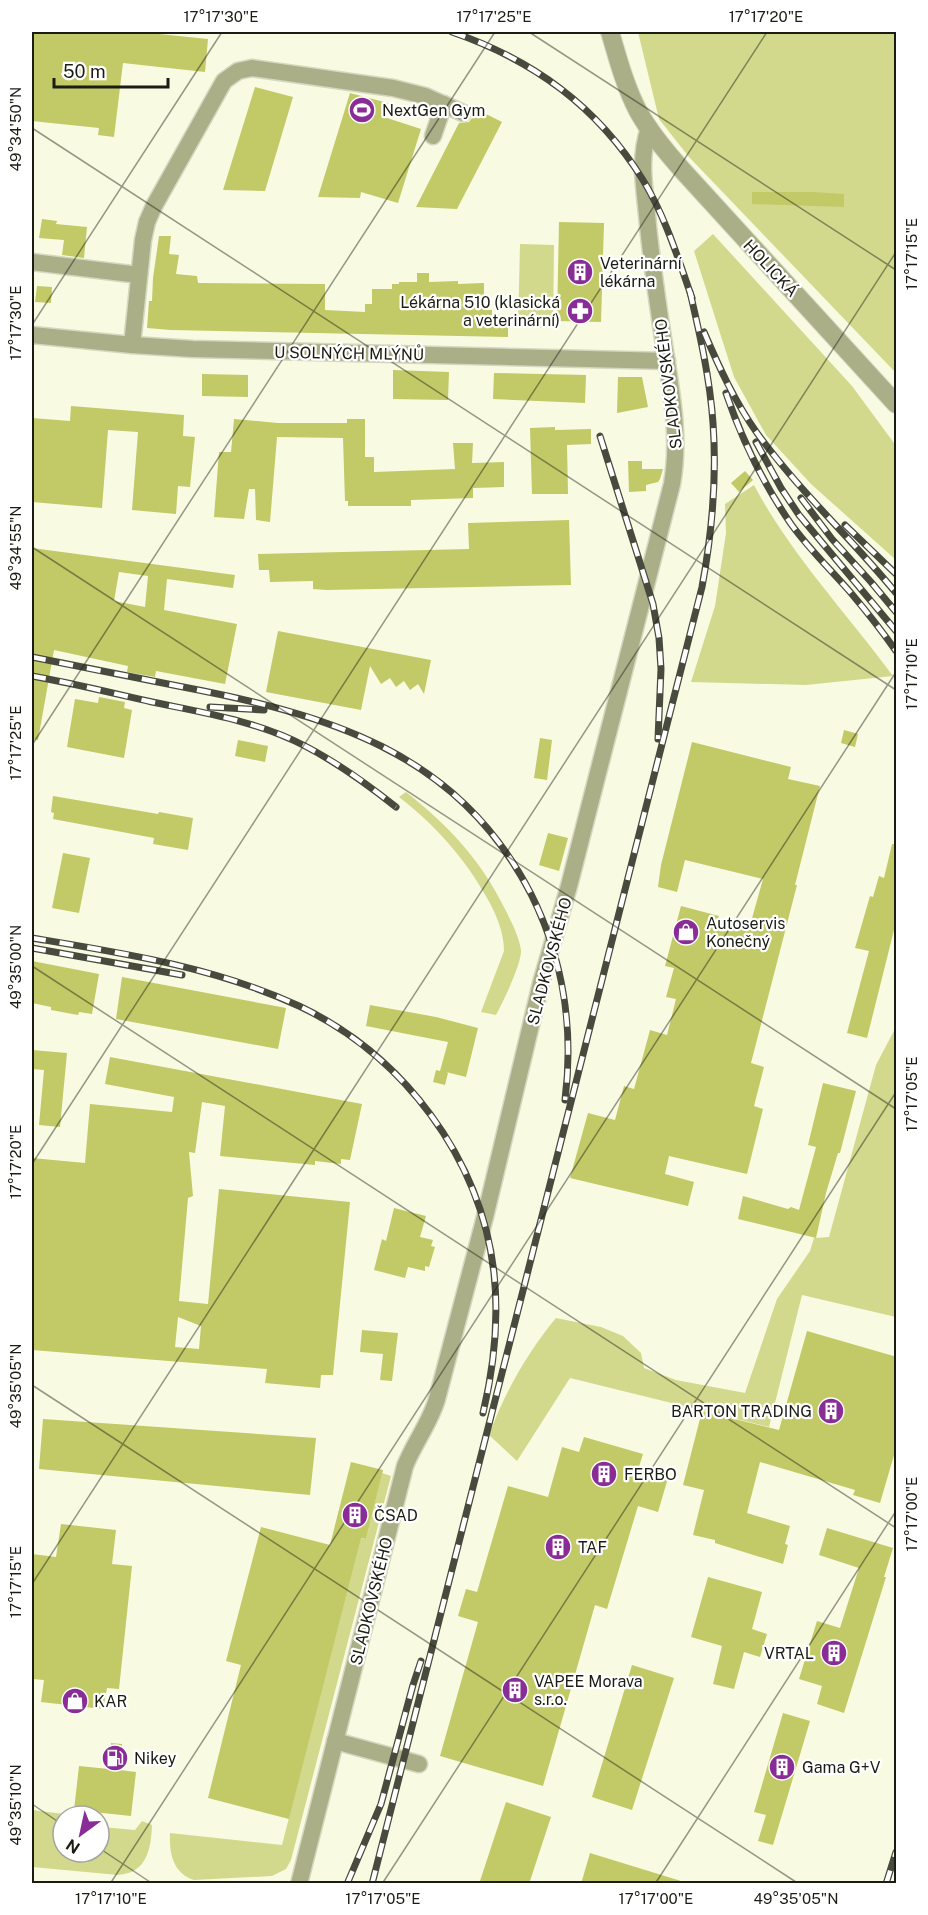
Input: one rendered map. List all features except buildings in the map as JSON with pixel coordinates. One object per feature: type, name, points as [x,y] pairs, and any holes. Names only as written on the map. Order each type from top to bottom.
[{"type":"street","points":[[610,32],[631,96],[649,128]]},
{"type":"street","points":[[132,345],[142,240],[150,215],[220,86],[229,75],[243,69],[264,69],[369,84],[411,93],[463,113]]},
{"type":"street","points":[[433,136],[444,104]]},
{"type":"street","name":"SLADKOVSKÉHO","points":[[299,1884],[405,1466],[420,1434],[432,1416],[437,1399],[486,1213],[541,983],[569,886],[677,460],[667,361],[650,254],[642,169],[643,148],[649,128]]},
{"type":"street","name":"HOLICKÁ","points":[[649,128],[690,178],[897,404]]},
{"type":"street","points":[[32,262],[139,274]]},
{"type":"street","name":"U SOLNÝCH MLÝNŮ","points":[[32,335],[193,349],[667,361]]},
{"type":"street","points":[[335,1741],[419,1764]]},
{"type":"green space","points":[[638,32],[896,32],[896,373],[689,157],[659,119]]},
{"type":"green space","points":[[713,234],[852,386],[894,443],[896,442],[896,560],[811,484],[766,435],[734,377],[694,251]]},
{"type":"green space","points":[[520,244],[554,245],[553,328],[518,327]]},
{"type":"green space","points":[[754,485],[802,559],[893,676],[806,685],[691,682],[715,606],[726,533],[725,504]]},
{"type":"green space","points":[[406,792],[437,818],[475,860],[496,893],[515,930],[521,950],[520,956],[511,983],[496,1015],[481,1012],[504,951],[503,937],[496,917],[478,883],[459,855],[437,830],[399,797]]},
{"type":"green space","points":[[896,1027],[896,1317],[802,1295],[769,1427],[570,1378],[517,1461],[489,1435],[518,1374],[556,1318],[601,1327],[623,1336],[641,1353],[644,1368],[676,1380],[745,1393],[777,1299],[810,1251],[814,1238],[829,1237],[876,1065]]},
{"type":"green space","points":[[382,1473],[391,1476],[291,1860],[286,1869],[272,1876],[194,1880],[187,1877],[181,1873],[174,1861],[170,1848],[170,1833],[282,1845],[359,1538],[366,1539]]},
{"type":"green space","points":[[32,1810],[51,1812],[51,1864],[111,1864],[111,1828],[135,1830],[142,1821],[152,1825],[145,1858],[141,1865],[128,1873],[118,1875],[32,1867]]},
{"type":"railway","points":[[452,32],[482,43],[536,72],[584,108],[605,130],[625,154],[651,194],[671,238],[692,298]]},
{"type":"railway","points":[[372,1884],[702,587],[713,505],[714,444],[707,374],[690,292]]},
{"type":"railway","points":[[704,332],[728,384],[757,433],[790,475],[896,593]]},
{"type":"railway","points":[[726,393],[754,461],[791,524],[857,600],[896,651]]},
{"type":"railway","points":[[600,436],[653,604],[659,638],[661,669],[658,739]]},
{"type":"railway","points":[[756,442],[781,488],[799,515],[896,631]]},
{"type":"railway","points":[[801,498],[832,539],[896,612]]},
{"type":"railway","points":[[845,525],[896,574]]},
{"type":"railway","points":[[32,657],[232,697],[285,710],[335,726],[382,746],[426,772],[465,805],[501,845],[531,894],[542,918],[558,969],[567,1020],[565,1100]]},
{"type":"railway","points":[[32,676],[211,714],[268,730],[287,737],[329,759],[396,807]]},
{"type":"railway","points":[[210,707],[264,710]]},
{"type":"railway","points":[[32,938],[168,963],[267,992],[337,1027],[372,1052],[403,1082],[431,1115],[454,1151],[473,1190],[486,1231],[494,1273],[496,1326],[493,1361],[483,1413]]},
{"type":"railway","points":[[32,948],[182,975]]},
{"type":"railway","points":[[347,1884],[381,1804],[421,1661]]},
{"type":"railway","points":[[886,1884],[896,1852]]},
{"type":"place","name":"NextGen Gym","points":[[362,110]]},
{"type":"place","name":"Veterinární lékárna","points":[[580,272]]},
{"type":"place","name":"Lékárna 510 (klasická a veterinární)","points":[[580,311]]},
{"type":"place","name":"Autoservis Konečný","points":[[686,932]]},
{"type":"place","name":"BARTON TRADING","points":[[831,1411]]},
{"type":"place","name":"FERBO","points":[[604,1474]]},
{"type":"place","name":"ČSAD","points":[[355,1515]]},
{"type":"place","name":"TAF","points":[[558,1547]]},
{"type":"place","name":"VRTAL","points":[[834,1653]]},
{"type":"place","name":"VAPEE Morava s.r.o.","points":[[515,1690]]},
{"type":"place","name":"KAR","points":[[75,1701]]},
{"type":"place","name":"Nikey","points":[[115,1758]]},
{"type":"place","name":"Gama G+V","points":[[782,1767]]}]
